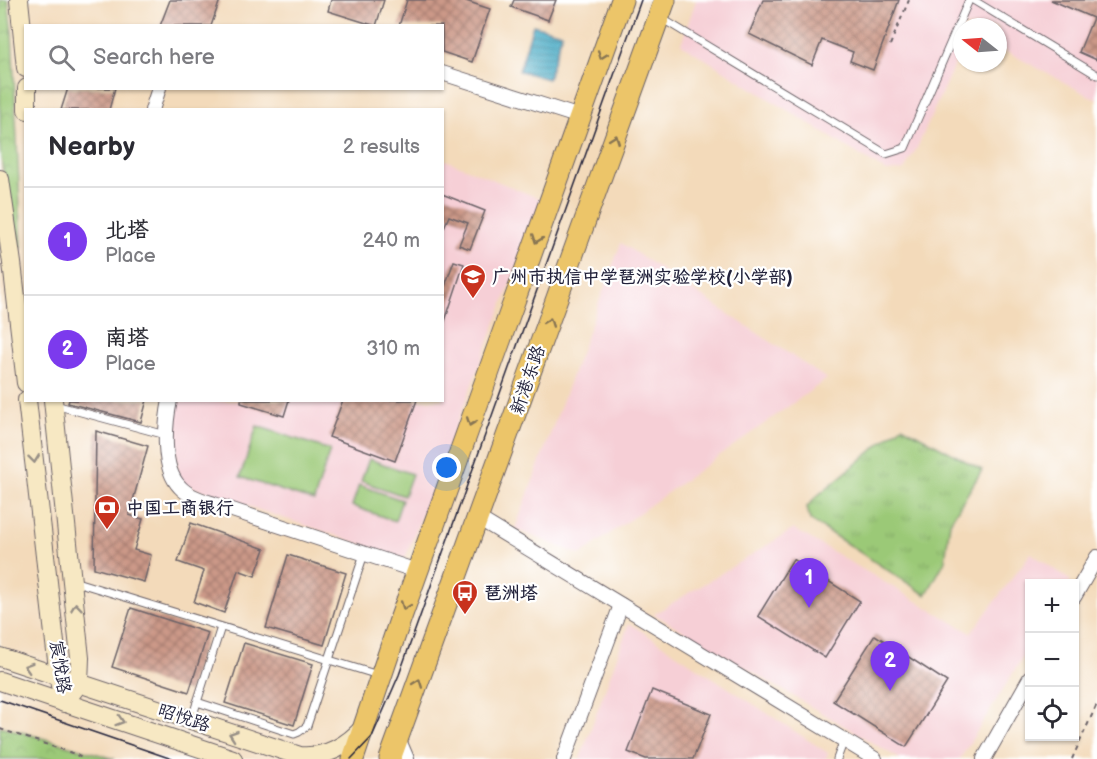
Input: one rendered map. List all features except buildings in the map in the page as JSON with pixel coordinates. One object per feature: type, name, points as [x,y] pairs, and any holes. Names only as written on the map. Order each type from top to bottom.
[{"type":"main road","points":[[353,759],[417,571],[622,0]]},
{"type":"main road","name":"新港东路","points":[[390,759],[662,8]]},
{"type":"street","points":[[19,0],[24,49]]},
{"type":"street","points":[[444,73],[580,117]]},
{"type":"street","points":[[27,90],[27,108]]},
{"type":"street","points":[[153,108],[158,90]]},
{"type":"street","points":[[0,179],[19,276],[24,352]]},
{"type":"street","name":"宸悦路","points":[[27,402],[58,676],[64,703]]},
{"type":"street","points":[[170,402],[166,435],[172,477],[181,489],[214,504],[417,571]]},
{"type":"street","name":"宸悦路","points":[[54,403],[79,635],[79,683],[64,703]]},
{"type":"street","points":[[478,518],[874,759]]},
{"type":"street","points":[[1079,588],[1097,557]]},
{"type":"street","points":[[564,759],[621,605]]},
{"type":"street","name":"昭悦路","points":[[0,657],[275,749],[307,756],[327,753],[343,746],[363,727]]},
{"type":"street","name":"昭悦路","points":[[0,681],[233,759]]},
{"type":"street","points":[[984,759],[1025,685]]},
{"type":"street","points":[[398,738],[407,759]]},
{"type":"lane","points":[[662,8],[886,154],[905,148],[971,0],[1097,75]]},
{"type":"lane","points":[[54,403],[166,435]]},
{"type":"lane","points":[[197,702],[294,734],[307,726],[364,554]]},
{"type":"lane","points":[[73,581],[381,676]]},
{"type":"lane","points":[[191,721],[222,627]]},
{"type":"lane","points":[[837,759],[844,740]]},
{"type":"path","points":[[891,45],[909,0]]},
{"type":"path","points":[[1072,759],[1097,704]]},
{"type":"path","points":[[0,729],[84,759]]},
{"type":"shaded area","points":[[696,0],[1097,0],[1097,100],[1007,52],[1007,18],[953,18],[953,67],[918,146],[904,170],[887,172],[681,44]]},
{"type":"shaded area","name":"广州市执信中学琶洲实验学校(小学部)","points":[[444,159],[543,200],[405,559],[179,483],[173,419],[177,402],[444,402]]},
{"type":"shaded area","points":[[621,243],[827,379],[580,555],[515,529]]},
{"type":"shaded area","points":[[794,529],[971,633],[1031,553],[1068,579],[1025,579],[1025,653],[960,759],[900,759],[654,614]]},
{"type":"shaded area","points":[[629,623],[828,753],[826,759],[580,759]]},
{"type":"green space","points":[[0,0],[8,0],[12,33],[22,248],[14,248],[0,151]]},
{"type":"green space","points":[[257,426],[330,450],[314,501],[240,477]]},
{"type":"green space","points":[[902,426],[982,470],[950,522],[945,561],[926,595],[810,520],[807,507]]},
{"type":"green space","points":[[369,459],[412,474],[404,496],[361,481]]},
{"type":"green space","points":[[359,485],[402,500],[395,521],[352,506]]},
{"type":"green space","points":[[0,726],[115,759],[0,759]]},
{"type":"water","points":[[533,25],[562,33],[548,79],[519,71]]},
{"type":"tram line","points":[[351,759],[372,737],[399,675],[641,0]]},
{"type":"tram line","points":[[0,700],[172,759]]},
{"type":"place","name":"广州市执信中学琶洲实验学校(小学部)","points":[[473,300]]},
{"type":"place","name":"中国工商银行","points":[[107,531]]},
{"type":"place","name":"北塔","points":[[809,608]]},
{"type":"place","name":"琶洲塔","points":[[465,616]]},
{"type":"place","name":"南塔","points":[[890,691]]}]
